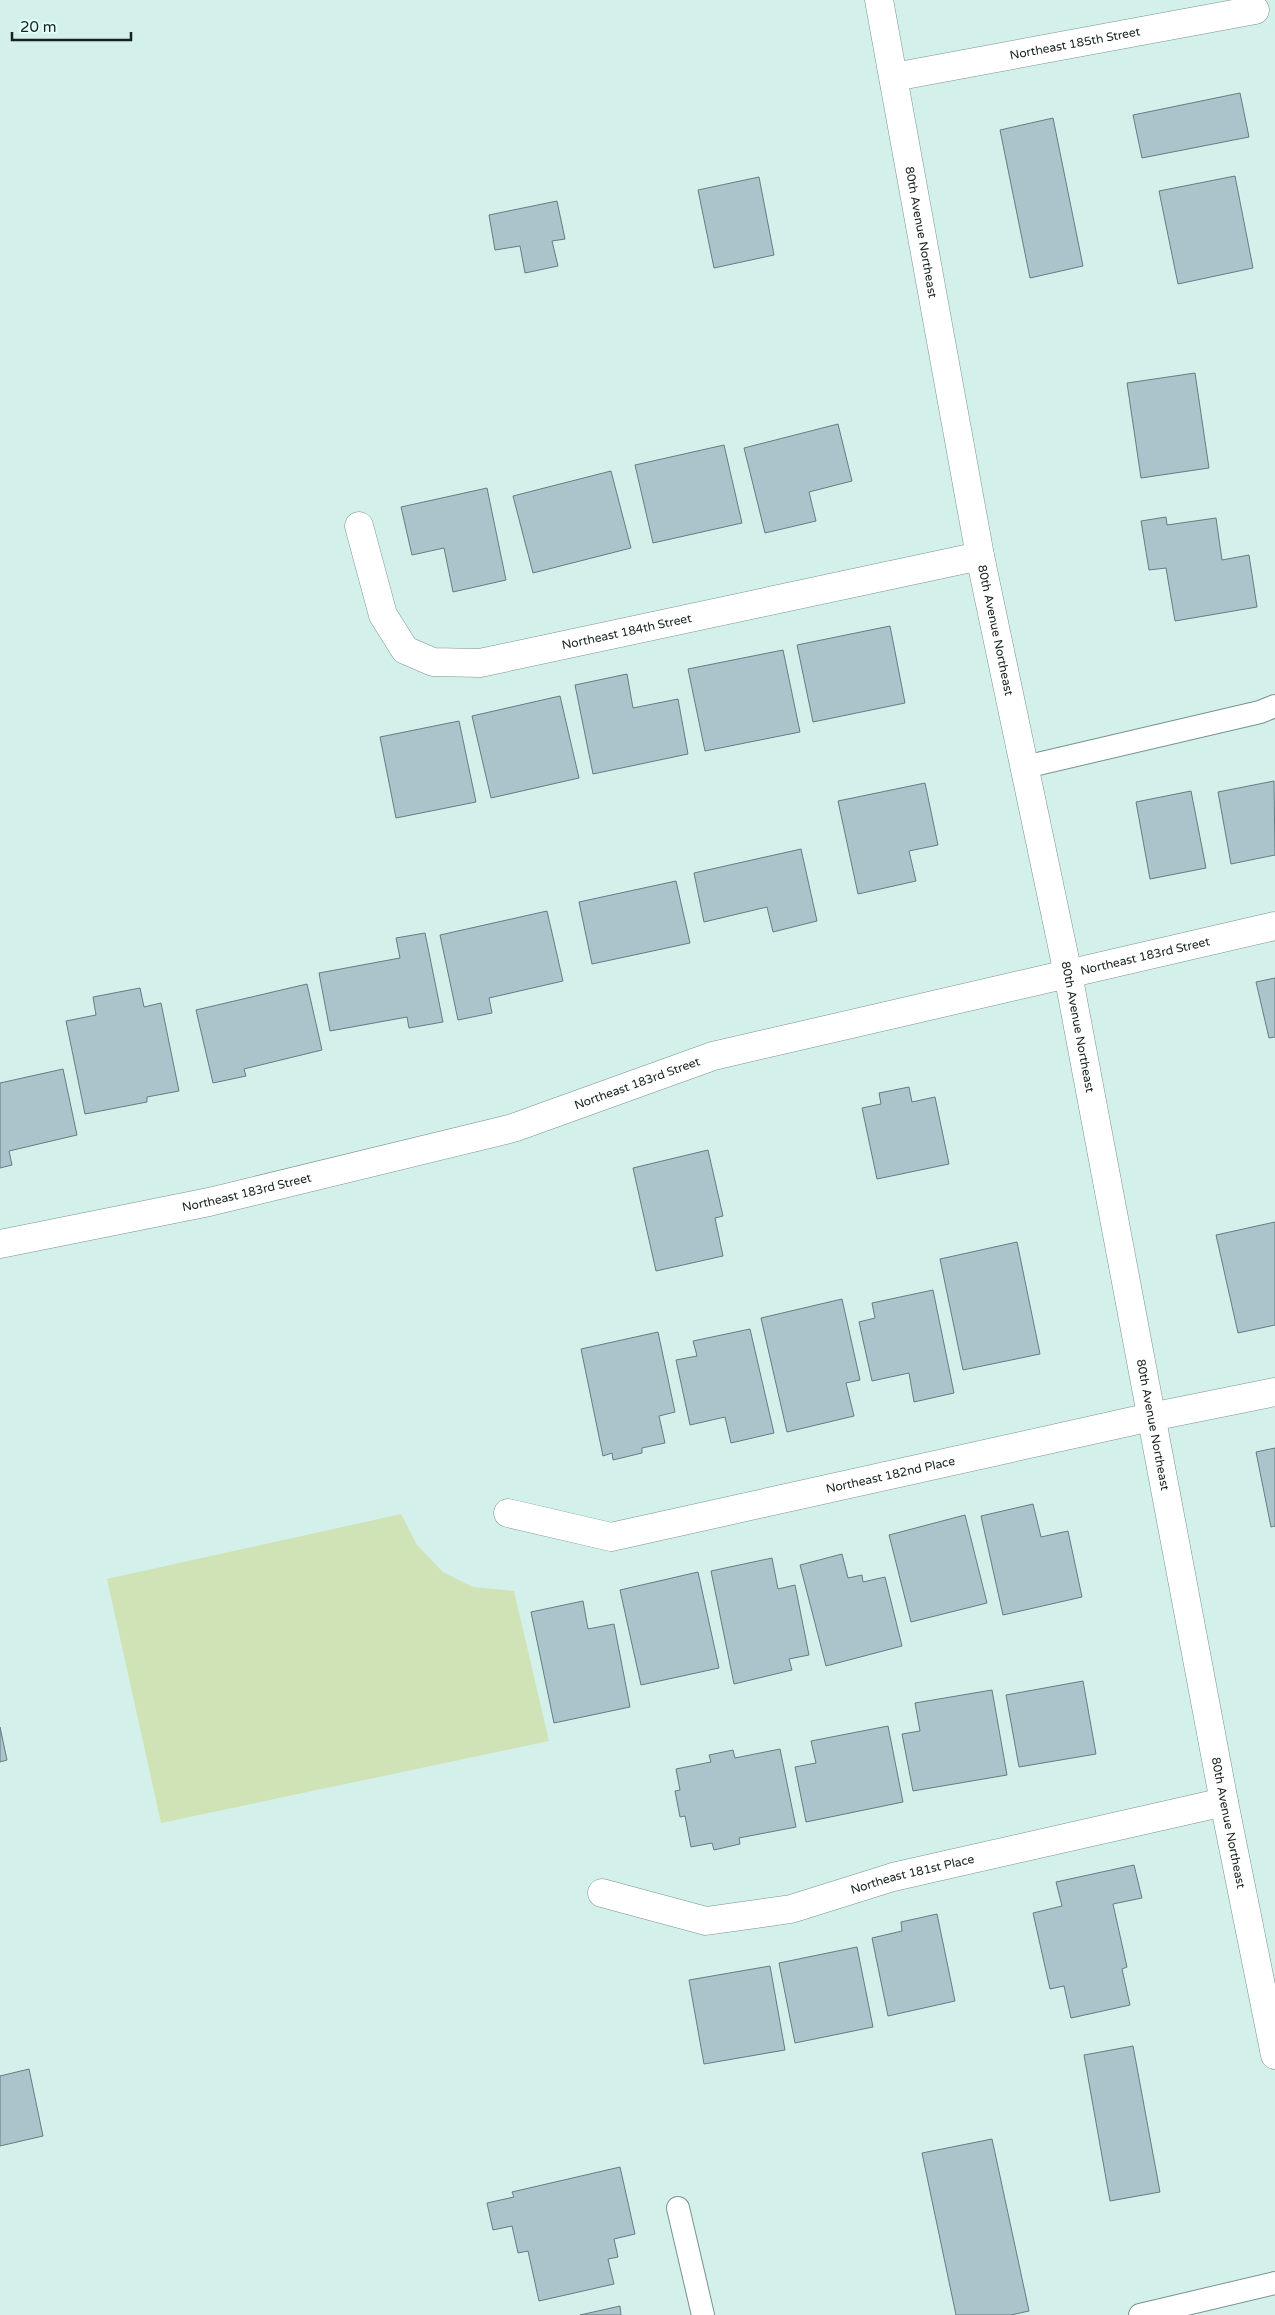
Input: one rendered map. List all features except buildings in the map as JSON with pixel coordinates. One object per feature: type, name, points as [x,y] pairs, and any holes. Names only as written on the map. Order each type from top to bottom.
[{"type":"street","name":"80th Avenue Northeast","points":[[879,0],[980,556],[1068,974],[1224,1802],[1275,2055]]},
{"type":"street","name":"Northeast 185th Street","points":[[894,78],[1255,10]]},
{"type":"street","name":"Northeast 184th Street","points":[[359,526],[383,615],[405,650],[432,662],[480,663],[980,556]]},
{"type":"street","name":"Northeast 183rd Street","points":[[0,1244],[209,1202],[513,1128],[713,1056],[1275,926]]},
{"type":"street","name":"Northeast 182nd Place","points":[[508,1513],[612,1537],[1151,1416],[1275,1392]]},
{"type":"street","name":"Northeast 181st Place","points":[[602,1893],[706,1921],[791,1909],[893,1877],[1224,1802]]},
{"type":"lane","points":[[1024,767],[1260,712],[1275,706]]},
{"type":"lane","points":[[678,2208],[703,2315]]},
{"type":"lane","points":[[1140,2315],[1275,2283]]},
{"type":"green space","points":[[401,1514],[417,1545],[443,1572],[473,1587],[514,1591],[549,1741],[161,1823],[107,1579]]}]
